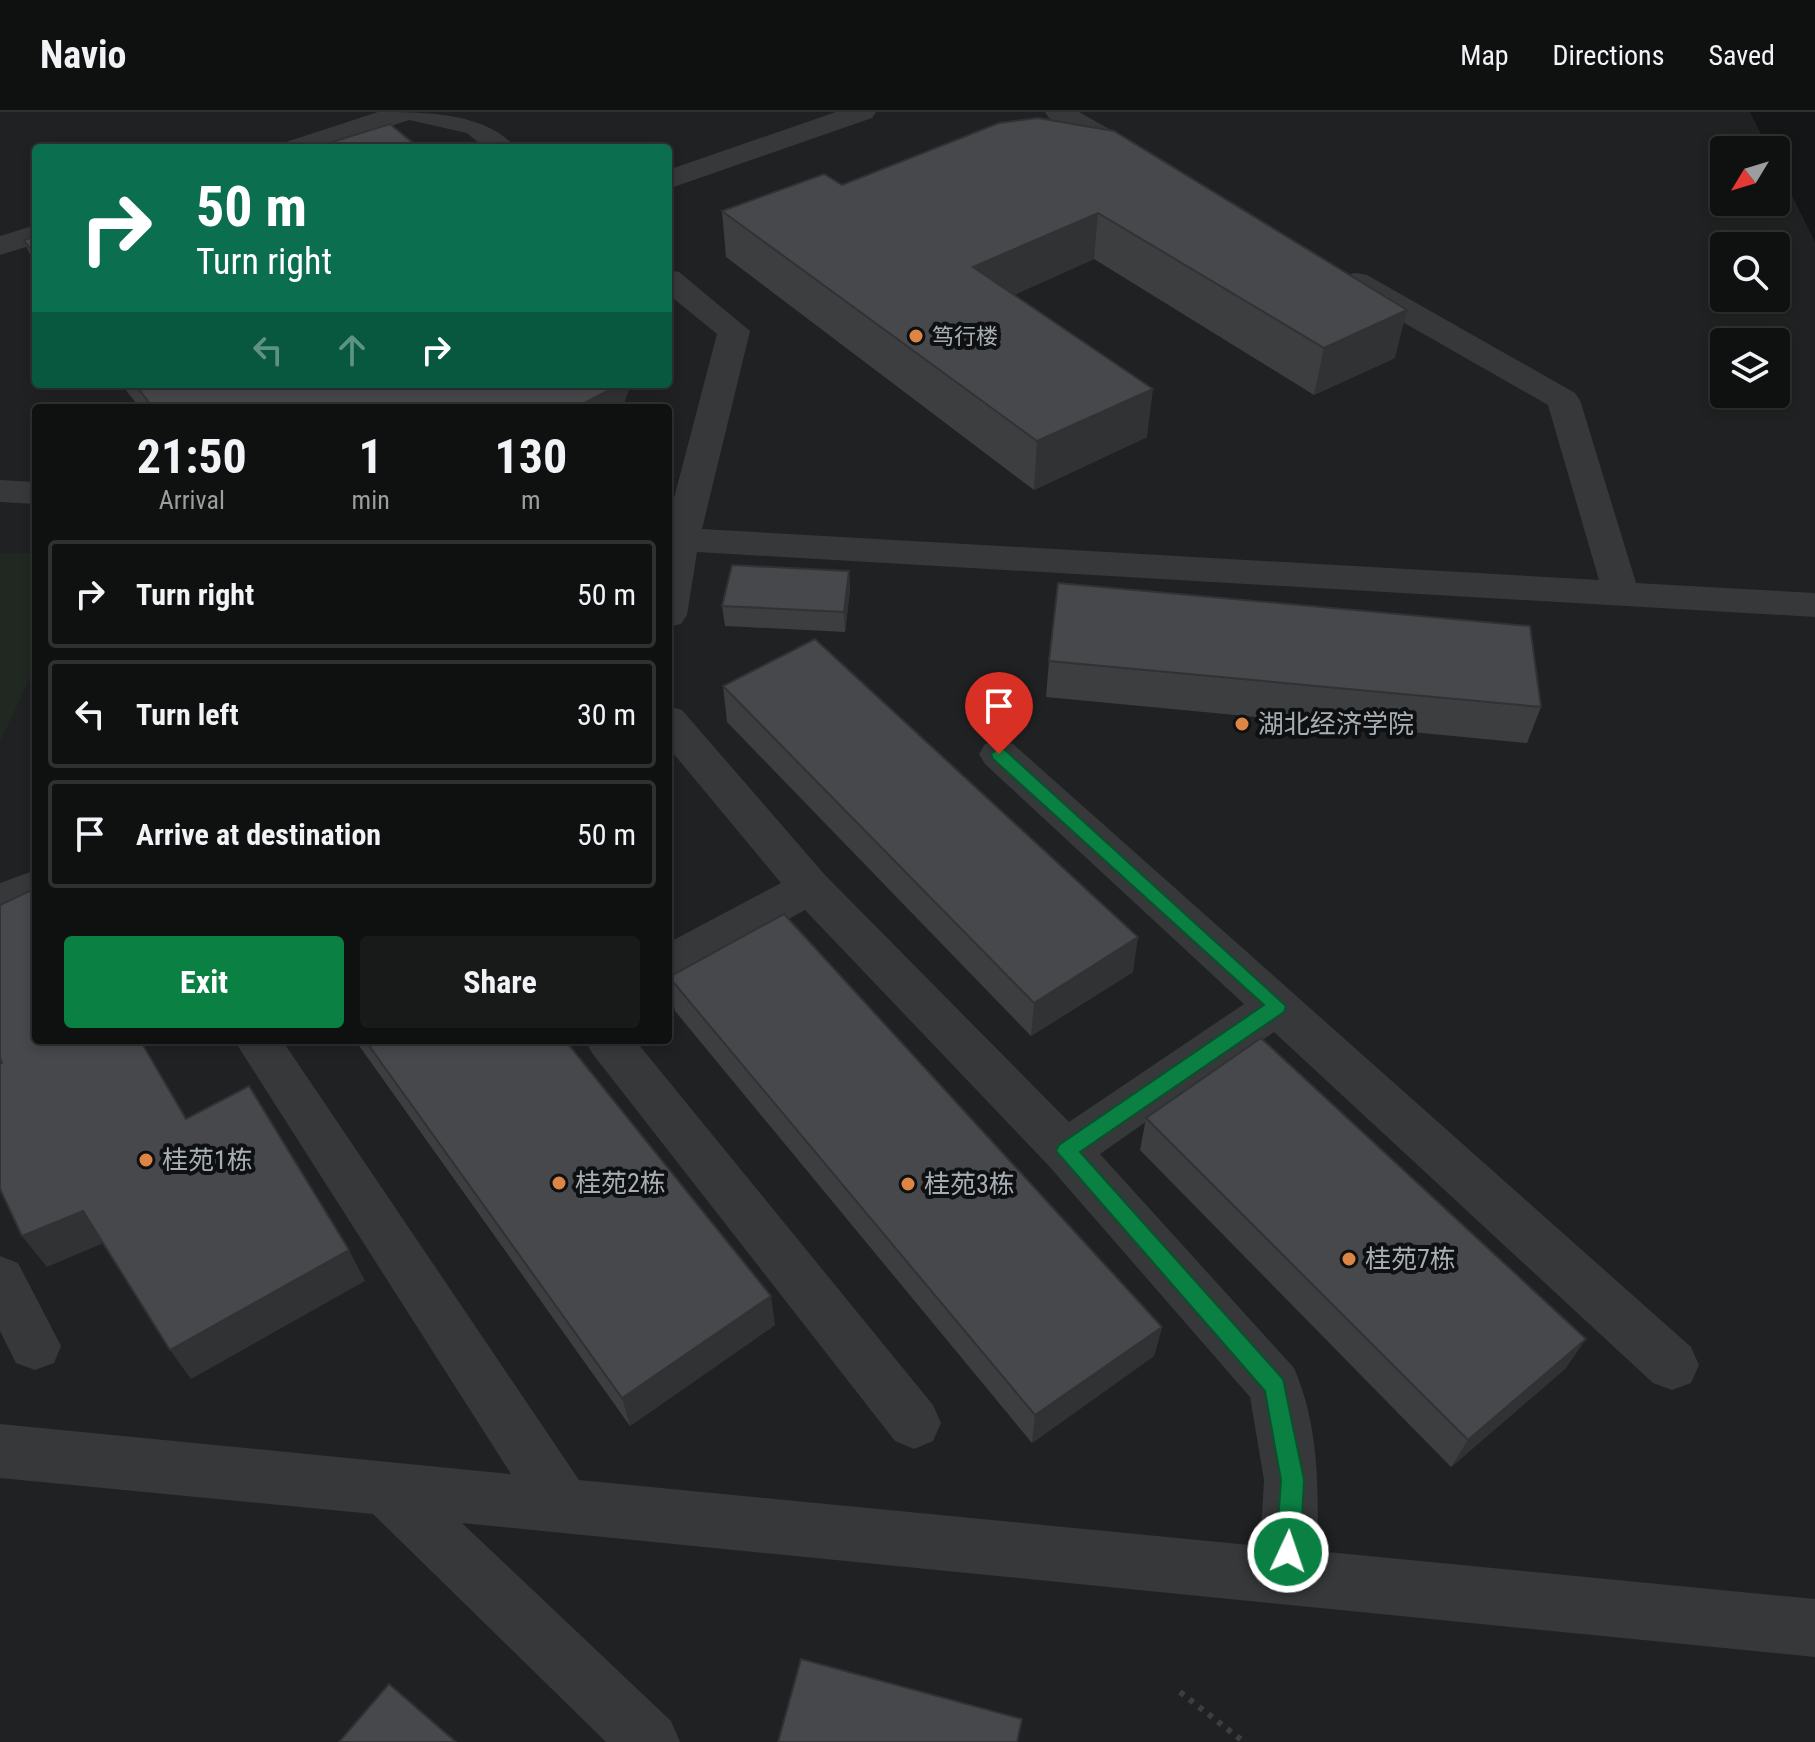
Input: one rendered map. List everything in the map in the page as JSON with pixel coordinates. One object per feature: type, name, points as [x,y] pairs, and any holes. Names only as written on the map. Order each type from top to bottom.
[{"type":"street","points":[[308,144],[405,112]]},
{"type":"street","points":[[411,112],[476,127],[497,144]]},
{"type":"street","points":[[672,179],[862,112]]},
{"type":"street","points":[[1059,112],[1154,166]]},
{"type":"street","points":[[0,246],[32,235]]},
{"type":"street","points":[[1331,268],[1563,400],[1621,593]]},
{"type":"street","points":[[672,282],[734,331],[675,539],[672,572]]},
{"type":"street","points":[[0,491],[32,493]]},
{"type":"street","points":[[675,539],[1815,605]]},
{"type":"street","points":[[672,725],[810,887],[1066,1151],[1275,1386],[1292,1480],[1287,1577]]},
{"type":"street","points":[[999,754],[1672,1365]]},
{"type":"street","points":[[672,962],[810,887]]},
{"type":"street","points":[[0,902],[32,888]]},
{"type":"street","points":[[1066,1151],[1277,1006]]},
{"type":"street","points":[[260,1044],[564,1506]]},
{"type":"street","points":[[611,1044],[914,1423]]},
{"type":"street","points":[[0,1279],[35,1346]]},
{"type":"street","points":[[0,1451],[1815,1628]]},
{"type":"street","points":[[385,1488],[650,1742]]},
{"type":"path","points":[[1180,1692],[1244,1742]]},
{"type":"shaded area","name":"湖北经济学院","points":[[0,112],[1750,112],[1762,136],[1710,136],[1710,216],[1790,216],[1790,191],[1815,242],[1815,1742],[0,1742]]},
{"type":"shaded area","points":[[0,553],[32,553],[32,674],[0,742]]},
{"type":"building","points":[[1038,118],[1114,131],[1407,310],[1324,348],[1098,213],[973,267],[1153,389],[1037,441],[722,211],[824,174],[842,185],[999,123]]},
{"type":"building","points":[[390,124],[414,144],[326,144]]},
{"type":"building","points":[[32,237],[32,251],[24,240]]},
{"type":"building","points":[[138,388],[610,388],[583,404],[150,404]]},
{"type":"building","points":[[732,565],[849,571],[844,612],[722,606]]},
{"type":"building","points":[[1058,583],[1530,626],[1541,707],[1049,661]]},
{"type":"building","points":[[815,639],[1138,937],[1034,1003],[723,686]]},
{"type":"building","name":"桂苑1栋","points":[[32,890],[32,1044],[142,1044],[186,1119],[249,1086],[349,1250],[170,1350],[83,1211],[22,1236],[0,1189],[0,905]]},
{"type":"building","name":"桂苑3栋","points":[[784,914],[1162,1327],[1035,1415],[672,981],[672,975]]},
{"type":"building","name":"桂苑7栋","points":[[1261,1038],[1586,1339],[1468,1440],[1146,1118]]},
{"type":"building","name":"桂苑2栋","points":[[368,1044],[568,1044],[771,1296],[622,1398]]},
{"type":"building","points":[[801,1659],[1022,1719],[1017,1742],[778,1742]]},
{"type":"building","points":[[389,1684],[456,1742],[339,1742]]},
{"type":"place","name":"笃行楼","points":[[916,336]]},
{"type":"place","name":"湖北经济学院","points":[[1242,724]]},
{"type":"place","name":"桂苑1栋","points":[[146,1160]]},
{"type":"place","name":"桂苑2栋","points":[[559,1183]]},
{"type":"place","name":"桂苑3栋","points":[[908,1184]]},
{"type":"place","name":"桂苑7栋","points":[[1349,1259]]},
{"type":"route","points":[[999,754],[1277,1006],[1066,1151],[1275,1386],[1292,1480],[1288,1552]]}]
